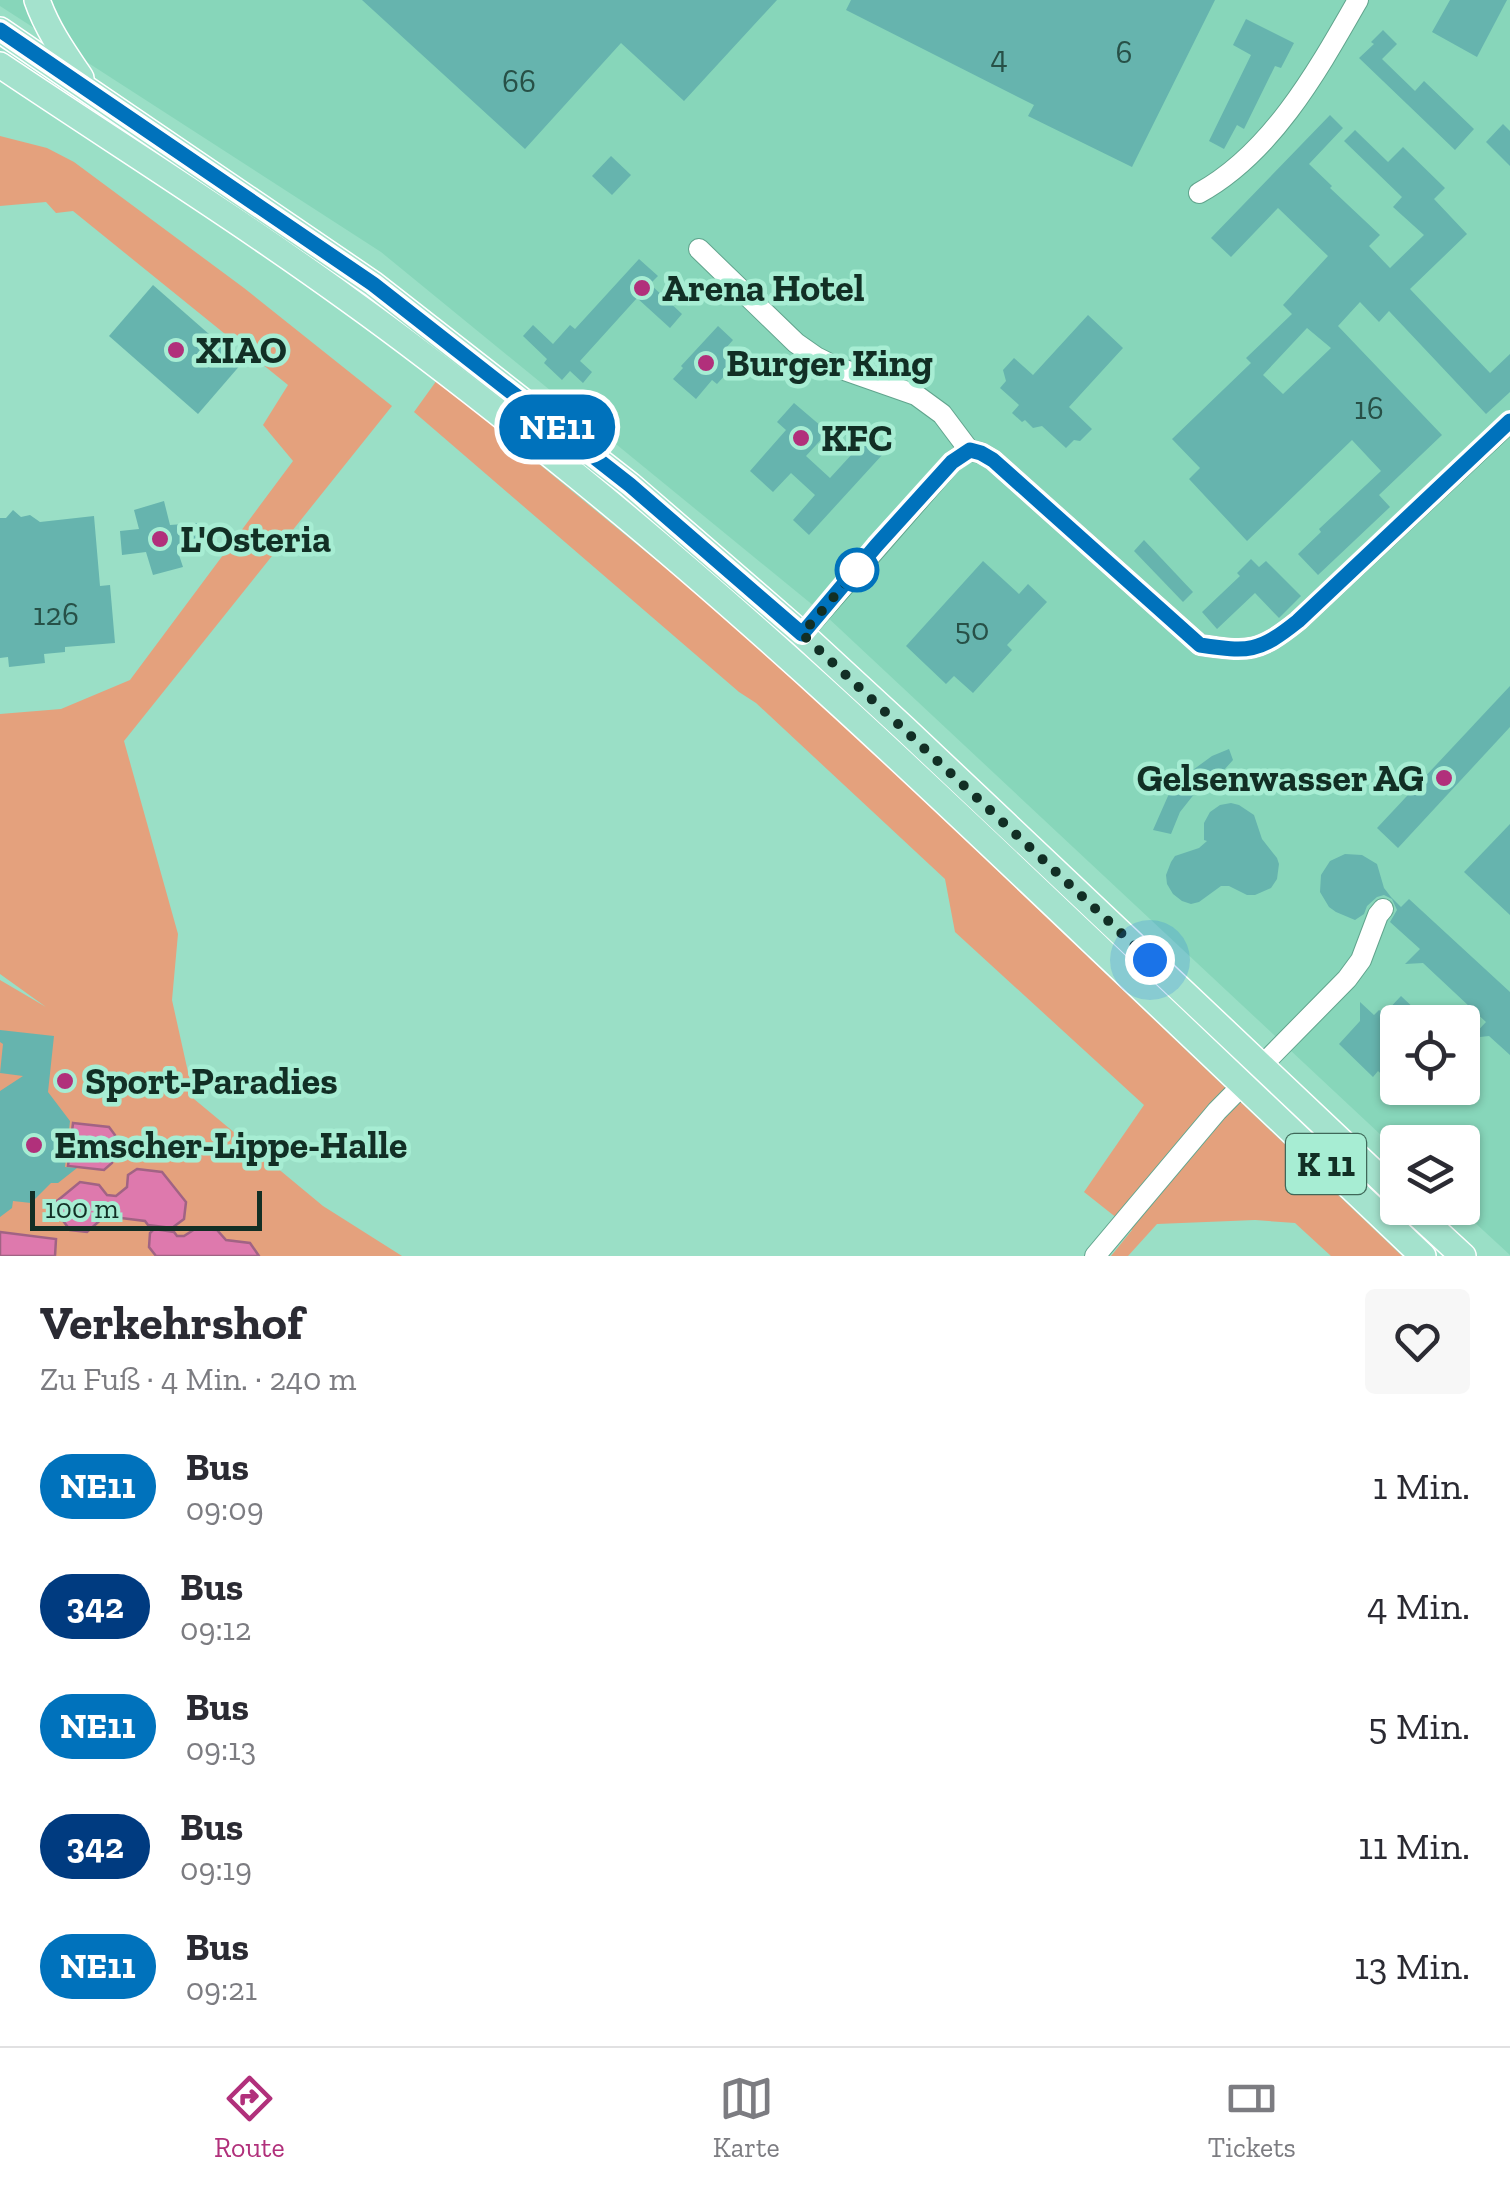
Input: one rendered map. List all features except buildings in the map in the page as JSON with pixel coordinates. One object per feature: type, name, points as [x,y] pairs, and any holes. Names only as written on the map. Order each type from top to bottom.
[{"type":"main road","points":[[38,0],[50,30],[86,86]]},
{"type":"main road","name":"K 11","points":[[0,30],[389,296],[630,485],[802,634],[1380,1177]]},
{"type":"main road","name":"K 11","points":[[0,65],[240,224],[420,353],[605,500],[784,654],[1423,1256]]},
{"type":"main road","points":[[0,89],[36,89]]},
{"type":"main road","name":"K 11","points":[[1429,1225],[1463,1256]]},
{"type":"street","points":[[1200,193],[1225,179],[1268,136],[1296,100],[1358,0]]},
{"type":"street","points":[[699,249],[796,343],[816,357],[916,395],[942,414],[970,450],[993,460],[1200,645],[1256,649],[1277,638],[1510,422]]},
{"type":"street","points":[[784,654],[952,462],[970,450]]},
{"type":"street","points":[[1095,1256],[1217,1110],[1346,979],[1361,960],[1383,909]]},
{"type":"shaded area","points":[[0,0],[1510,0],[1510,1255],[1477,1225],[1480,1125],[1380,1125],[1380,1134],[825,615],[381,252],[0,6]]},
{"type":"shaded area","points":[[0,136],[47,148],[74,162],[244,288],[392,406],[124,741],[178,934],[172,1000],[194,1099],[323,1206],[402,1256],[0,1256],[0,980],[46,1007],[0,974],[0,714],[61,709],[130,680],[293,461],[263,425],[288,385],[73,211],[56,213],[46,202],[0,206]]},
{"type":"shaded area","points":[[437,380],[770,654],[1402,1256],[1331,1256],[1295,1223],[1255,1220],[1157,1224],[1128,1256],[1111,1256],[1132,1230],[1084,1192],[1144,1105],[955,932],[945,879],[756,703],[414,412]]},
{"type":"shaded area","points":[[73,1123],[109,1127],[115,1135],[112,1163],[104,1170],[68,1166]]},
{"type":"shaded area","points":[[137,1169],[162,1172],[186,1202],[184,1219],[172,1228],[105,1216],[87,1232],[70,1230],[55,1210],[57,1201],[80,1182],[99,1185],[107,1195],[116,1196],[127,1187],[128,1175]]},
{"type":"shaded area","points":[[154,1229],[177,1236],[195,1229],[217,1230],[226,1240],[250,1243],[259,1256],[156,1256],[149,1247]]},
{"type":"shaded area","points":[[0,1232],[56,1239],[55,1256],[0,1256]]},
{"type":"bus line","name":"NE11","points":[[0,30],[373,284],[630,485],[802,634],[952,462],[970,450],[993,460],[1200,645],[1256,649],[1298,621],[1510,421]]},
{"type":"place","name":"Arena Hotel","points":[[642,288]]},
{"type":"place","name":"XIAO","points":[[176,350]]},
{"type":"place","name":"Burger King","points":[[706,363]]},
{"type":"place","name":"KFC","points":[[801,438]]},
{"type":"place","name":"L'Osteria","points":[[160,539]]},
{"type":"place","name":"Gelsenwasser AG","points":[[1444,778]]},
{"type":"place","name":"Sport-Paradies","points":[[65,1081]]},
{"type":"place","name":"Emscher-Lippe-Halle","points":[[34,1145]]},
{"type":"route","points":[[857,570],[802,634],[1150,960]]}]
